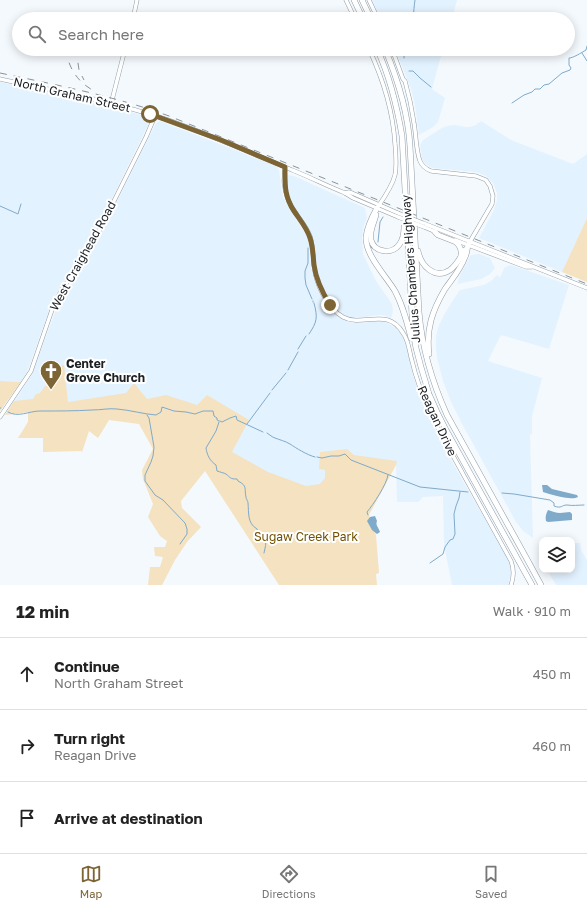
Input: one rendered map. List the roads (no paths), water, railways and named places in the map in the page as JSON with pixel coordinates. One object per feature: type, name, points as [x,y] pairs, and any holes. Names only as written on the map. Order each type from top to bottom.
[{"type":"highway","points":[[354,0],[360,12]]},
{"type":"highway","points":[[362,0],[368,12]]},
{"type":"highway","name":"Julius Chambers Highway","points":[[381,56],[391,84],[400,122],[403,147],[413,326],[416,348],[425,382],[437,412],[532,585]]},
{"type":"highway","name":"Julius Chambers Highway","points":[[388,56],[405,106],[409,128],[420,324],[433,379],[447,415],[541,585]]},
{"type":"highway","points":[[378,206],[371,239],[374,246],[379,250],[390,251],[398,246],[403,236],[405,194]]},
{"type":"highway","points":[[378,206],[366,233],[366,241],[371,255],[400,302],[416,348]]},
{"type":"highway","points":[[415,229],[420,258],[430,271],[439,274],[448,272],[454,266],[469,243]]},
{"type":"highway","points":[[435,232],[438,235],[456,242],[461,250],[461,256]]},
{"type":"highway","points":[[433,379],[428,346],[430,324],[437,304],[465,257],[469,243]]},
{"type":"highway","points":[[528,561],[544,585]]},
{"type":"highway","points":[[521,566],[528,585]]},
{"type":"street","points":[[134,12],[137,0]]},
{"type":"street","points":[[346,0],[352,12]]},
{"type":"street","points":[[369,0],[375,12]]},
{"type":"street","points":[[111,104],[123,56]]},
{"type":"street","points":[[372,56],[381,77],[387,97],[395,144],[396,165],[394,176],[388,190],[378,206]]},
{"type":"street","points":[[395,56],[405,81],[409,96],[419,157],[422,164],[431,171],[478,176],[486,180],[491,188],[493,196],[492,204],[469,243]]},
{"type":"street","name":"North Graham Street","points":[[0,78],[155,116],[221,140],[345,192],[353,198],[378,206],[526,267],[534,268],[587,288]]},
{"type":"street","name":"West Craighead Road","points":[[0,416],[29,374],[58,295],[90,249],[155,116]]},
{"type":"street","name":"Reagan Drive","points":[[285,167],[284,183],[286,190],[293,209],[310,236],[316,275],[324,296],[335,311],[345,318],[355,321],[378,318],[385,319],[396,324],[402,330],[407,340],[422,392],[433,419],[511,561],[514,571],[514,577],[511,585]]},
{"type":"street","name":"North Graham Street","points":[[424,225],[435,232],[469,243]]},
{"type":"water","points":[[542,485],[547,485],[552,489],[577,495],[578,497],[566,498],[543,492]]},
{"type":"water","points":[[548,510],[558,513],[570,512],[572,514],[572,520],[548,522],[546,521],[546,514]]},
{"type":"water","points":[[375,516],[380,532],[377,534],[372,530],[367,521],[370,517]]},
{"type":"waterway","points":[[414,12],[415,0]]},
{"type":"waterway","points":[[512,103],[535,89],[540,89],[544,85],[549,84],[562,73],[570,70],[569,58],[586,50],[587,46]]},
{"type":"waterway","points":[[582,53],[587,61]]},
{"type":"waterway","points":[[409,71],[413,71],[431,87]]},
{"type":"waterway","points":[[0,206],[18,214],[21,204]]},
{"type":"waterway","points":[[378,242],[380,222],[383,217]]},
{"type":"waterway","points":[[308,248],[308,263],[305,271],[305,278],[306,285],[312,299]]},
{"type":"waterway","points":[[309,334],[316,320],[314,303]]},
{"type":"waterway","points":[[298,349],[306,336]]},
{"type":"waterway","points":[[288,370],[298,352]]},
{"type":"waterway","points":[[272,390],[286,373]]},
{"type":"waterway","points":[[247,424],[270,393]]},
{"type":"waterway","points":[[8,412],[12,414],[20,414],[36,411],[114,409],[156,415],[161,412],[162,407],[174,411],[195,414],[203,411],[213,411],[214,416],[219,421]]},
{"type":"waterway","points":[[147,415],[149,418],[154,447],[153,456],[145,475],[145,481],[155,495],[163,500],[185,523],[187,534],[180,544]]},
{"type":"waterway","points":[[220,421],[222,422],[236,416],[237,420],[263,432]]},
{"type":"waterway","points":[[219,422],[216,431],[206,448],[207,453],[210,460],[216,465],[217,471],[237,479],[244,486],[248,502],[250,521],[266,540],[264,553]]},
{"type":"waterway","points":[[267,433],[315,457]]},
{"type":"waterway","points":[[317,457],[322,458],[345,454],[351,460],[420,487],[468,492]]},
{"type":"waterway","points":[[368,515],[367,512],[376,500],[388,475]]},
{"type":"waterway","points":[[430,563],[443,554],[445,547],[450,540],[453,539],[455,534],[454,514],[460,492]]},
{"type":"waterway","points":[[502,493],[550,500],[554,503],[554,506],[559,507],[565,505],[584,505]]},
{"type":"railway","points":[[67,56],[72,69],[79,79],[96,92]]},
{"type":"railway","points":[[77,56],[79,70],[84,80]]},
{"type":"railway","points":[[0,73],[106,97],[169,116],[587,284]]},
{"type":"place","name":"Center Grove Church","points":[[51,390]]},
{"type":"park label","name":"Sugaw Creek Park","points":[[306,537]]}]
